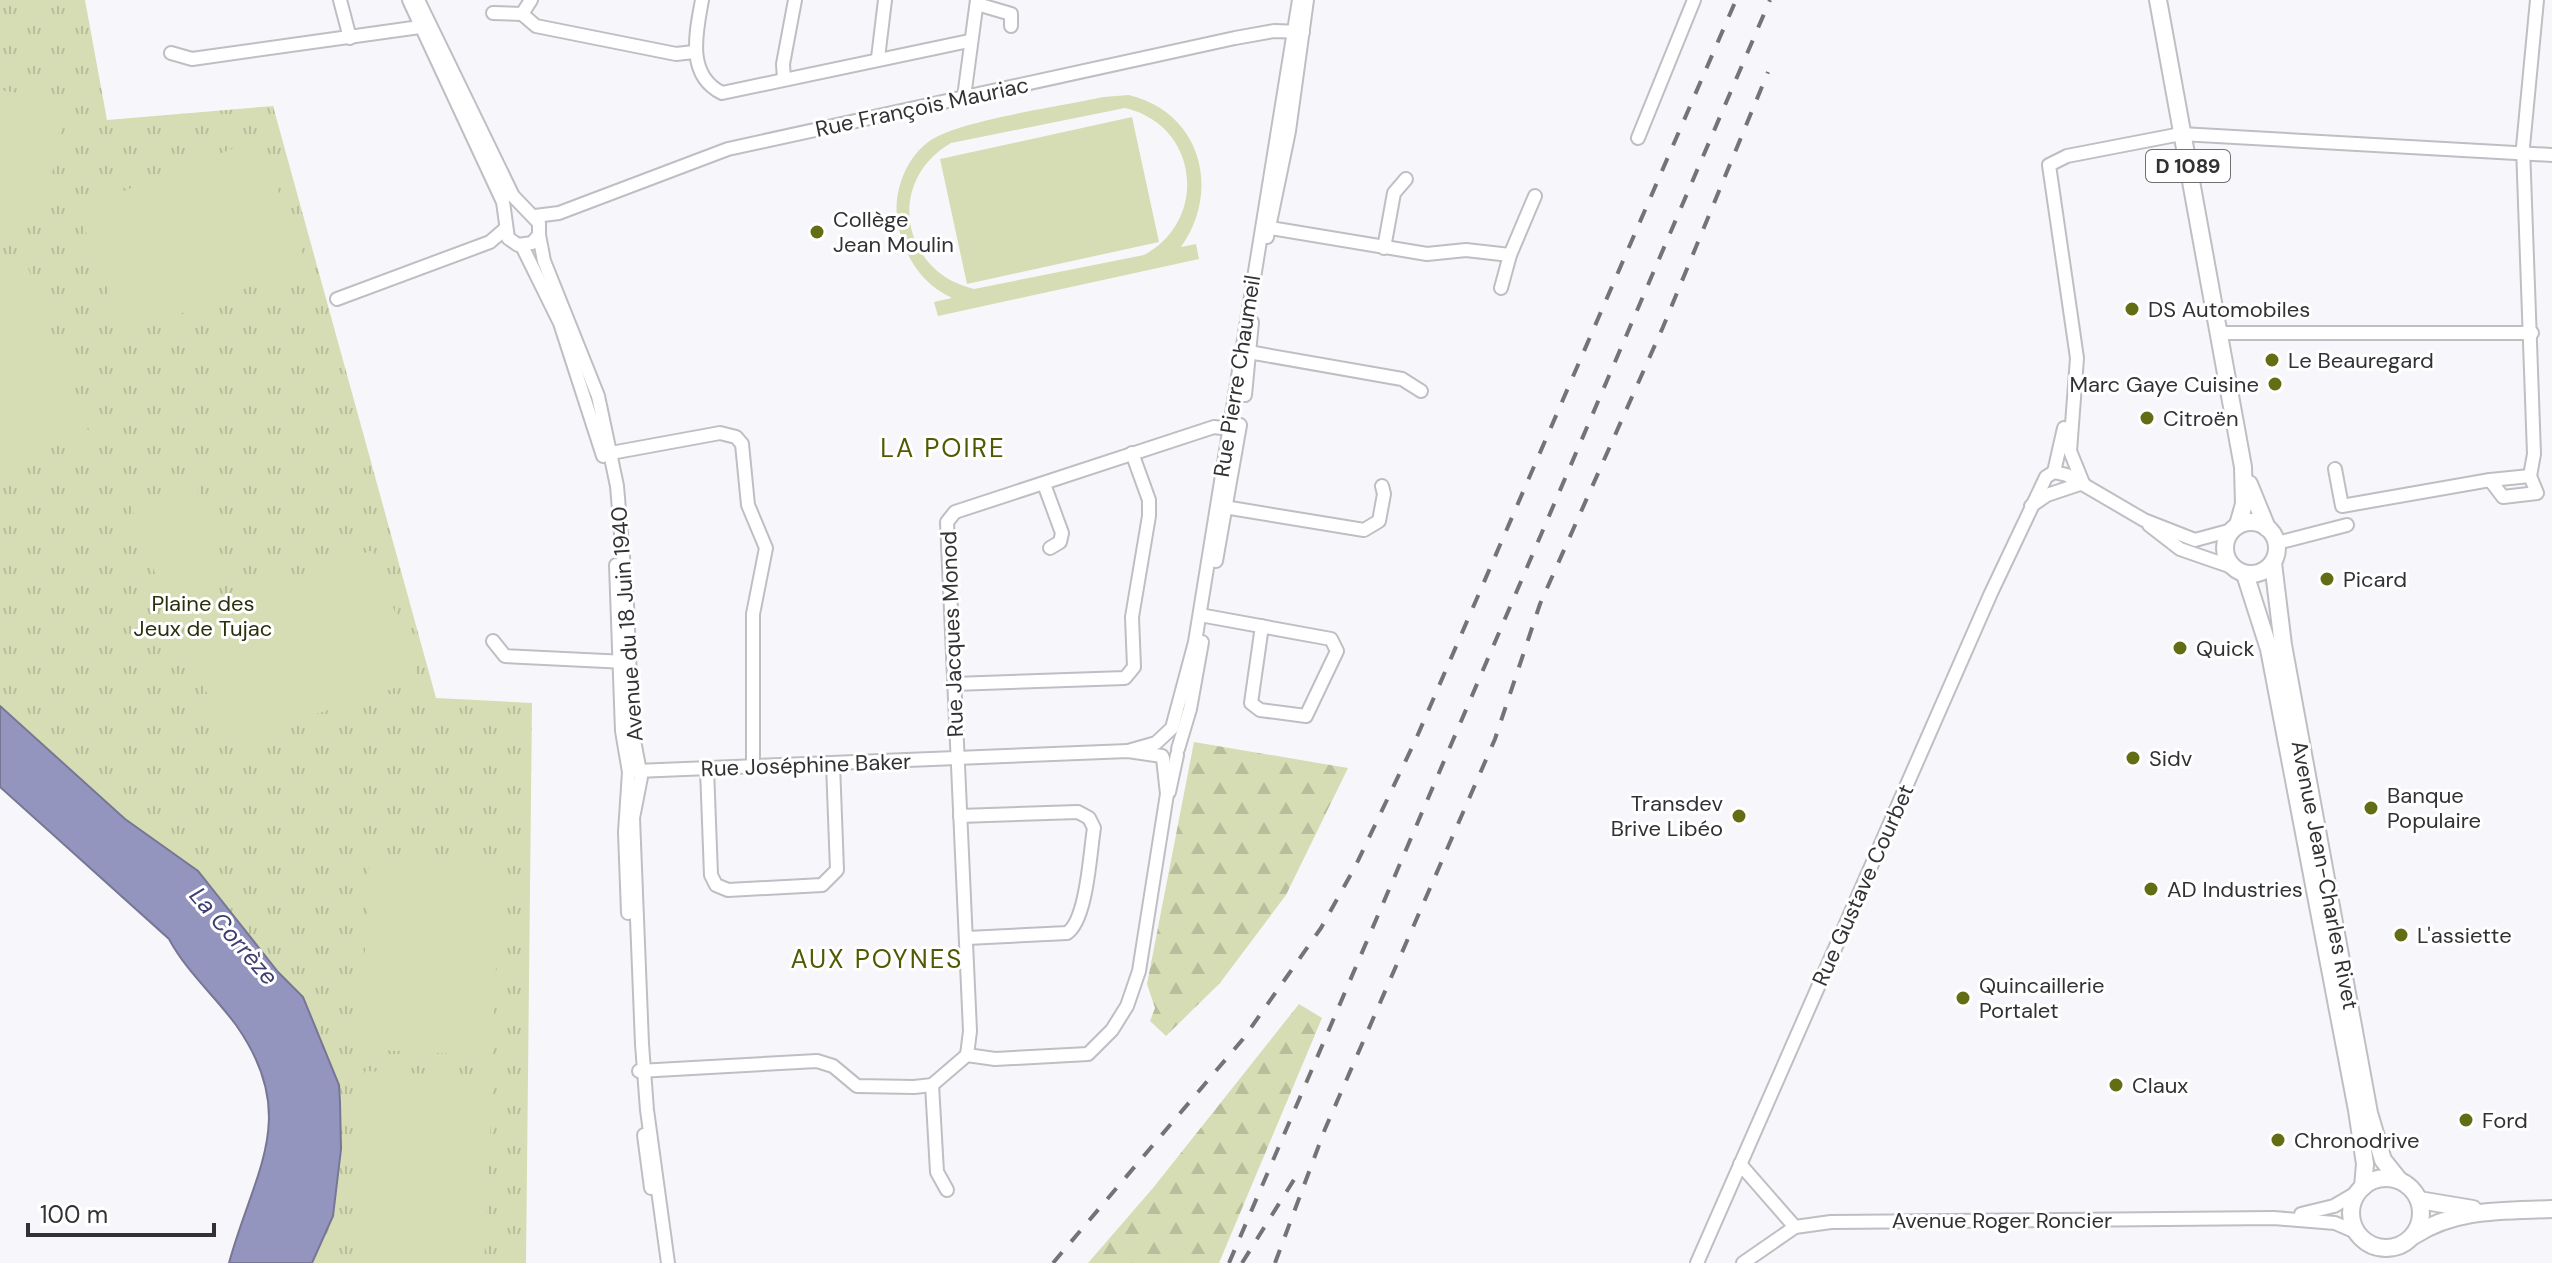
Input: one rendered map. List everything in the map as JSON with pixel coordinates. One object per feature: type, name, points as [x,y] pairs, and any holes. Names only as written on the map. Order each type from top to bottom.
[{"type":"main road","name":"D 1089","points":[[2158,0],[2243,467],[2244,504],[2235,528]]},
{"type":"main road","points":[[2243,467],[2267,528],[2277,543],[2273,563],[2261,573],[2239,571],[2225,553],[2235,528],[2248,521],[2267,528]]},
{"type":"main road","name":"Avenue Jean-Charles Rivet","points":[[2273,563],[2283,645],[2369,1113],[2377,1145],[2399,1180]]},
{"type":"main road","name":"Avenue Jean-Charles Rivet","points":[[2239,571],[2269,649],[2357,1110],[2365,1164],[2360,1190]]},
{"type":"main road","points":[[2380,1263],[2351,1209],[2360,1190],[2377,1179],[2399,1180],[2409,1186],[2419,1200],[2422,1217],[2409,1239],[2403,1263]]},
{"type":"main road","points":[[2419,1200],[2489,1211]]},
{"type":"main road","points":[[2364,1238],[2388,1248],[2434,1223],[2489,1211],[2552,1209]]},
{"type":"street","points":[[340,0],[350,38]]},
{"type":"street","name":"Avenue du 18 Juin 1940","points":[[409,0],[426,26],[513,196],[536,223],[544,261],[598,396],[617,486],[625,662]]},
{"type":"street","name":"Avenue du 18 Juin 1940","points":[[418,0],[426,26],[503,202],[511,235],[549,297],[575,362],[610,483],[632,730],[642,1071],[668,1263]]},
{"type":"street","points":[[522,14],[531,0]]},
{"type":"street","points":[[702,0],[694,52],[710,86],[722,93],[969,41]]},
{"type":"street","points":[[784,79],[783,64],[795,0]]},
{"type":"street","points":[[878,58],[885,0]]},
{"type":"street","name":"Rue Pierre Chaumeil","points":[[1245,352],[1270,228],[1298,32],[1299,0]]},
{"type":"street","name":"Rue Pierre Chaumeil","points":[[1167,794],[1190,709],[1245,352],[1298,32],[1307,0]]},
{"type":"street","points":[[1638,138],[1694,0]]},
{"type":"street","points":[[2537,0],[2524,154],[2532,333],[2534,454],[2530,476],[2537,493]]},
{"type":"street","points":[[964,97],[969,41],[977,2],[1011,14],[1011,26]]},
{"type":"street","points":[[493,13],[522,14],[536,26],[676,54],[694,52]]},
{"type":"street","points":[[171,53],[192,59],[426,26]]},
{"type":"street","name":"Rue François Mauriac","points":[[536,223],[728,149],[1235,38],[1298,32]]},
{"type":"street","points":[[2083,483],[2070,451],[2077,358],[2049,165],[2067,156],[2181,134],[2552,155]]},
{"type":"street","points":[[1384,248],[1394,193],[1406,179]]},
{"type":"street","points":[[1501,288],[1510,255],[1535,196]]},
{"type":"street","points":[[337,299],[511,235],[532,243],[536,223],[513,214],[511,235]]},
{"type":"street","points":[[1270,228],[1427,254],[1466,250],[1510,255]]},
{"type":"street","points":[[2217,333],[2532,333]]},
{"type":"street","points":[[1245,352],[1402,379],[1421,391]]},
{"type":"street","points":[[2071,410],[2057,466],[2144,520],[2180,549],[2239,571]]},
{"type":"street","name":"Rue Jacques Monod","points":[[967,1055],[970,1031],[967,938],[947,522],[955,512],[1132,453],[1214,427],[1235,430]]},
{"type":"street","points":[[611,453],[720,433],[736,437],[742,444],[747,464],[748,505],[766,548],[753,614],[753,766]]},
{"type":"street","points":[[954,684],[1125,678],[1134,667],[1132,617],[1149,500],[1132,453]]},
{"type":"street","name":"Rue Gustave Courbet","points":[[1697,1263],[2029,507],[2044,490],[2057,466]]},
{"type":"street","points":[[2335,469],[2342,506],[2530,476]]},
{"type":"street","points":[[2490,480],[2503,497],[2552,492]]},
{"type":"street","points":[[2044,490],[2083,483]]},
{"type":"street","points":[[1044,484],[1062,533],[1060,542],[1050,548]]},
{"type":"street","points":[[1220,507],[1364,530],[1379,521],[1384,494],[1382,486]]},
{"type":"street","points":[[2144,520],[2195,540],[2235,528]]},
{"type":"street","points":[[2277,543],[2347,525]]},
{"type":"street","points":[[1203,616],[1262,626],[1331,639],[1337,651],[1306,716],[1260,710],[1251,703],[1262,626]]},
{"type":"street","name":"Rue Pierre Chaumeil","points":[[1161,748],[1176,719],[1203,616]]},
{"type":"street","points":[[493,641],[505,656],[625,662]]},
{"type":"street","points":[[642,1071],[817,1061],[833,1066],[850,1082],[866,1088],[932,1085],[967,1055],[995,1059],[1088,1054],[1104,1041],[1127,1006],[1139,971],[1167,794],[1161,748]]},
{"type":"street","name":"Rue Joséphine Baker","points":[[634,771],[1161,748],[1170,760],[1178,752]]},
{"type":"street","points":[[707,769],[711,875],[716,885],[728,890],[822,885],[833,877],[837,870],[833,764]]},
{"type":"street","name":"Avenue du 18 Juin 1940","points":[[634,771],[627,889],[660,1263]]},
{"type":"street","points":[[960,816],[1078,812],[1089,818],[1094,828],[1080,916],[1073,929],[1067,933],[967,938]]},
{"type":"street","points":[[932,1085],[937,1172],[947,1190]]},
{"type":"street","points":[[1740,1164],[1795,1227]]},
{"type":"street","name":"Avenue Roger Roncier","points":[[2274,1218],[2334,1206],[2360,1190]]},
{"type":"street","name":"Avenue Roger Roncier","points":[[1743,1263],[1795,1227],[1831,1222],[2274,1218],[2335,1223],[2364,1238]]},
{"type":"green space","name":"Plaine des Jeux de Tujac","points":[[0,0],[85,0],[107,120],[273,106],[436,698],[532,703],[526,1263],[312,1263],[333,1216],[341,1149],[340,1102],[339,1085],[303,998],[278,972],[198,871],[125,819],[0,706]]},
{"type":"green space","points":[[0,90],[64,101],[44,222],[0,215]]},
{"type":"green space","points":[[1129,95],[1153,104],[1173,118],[1187,135],[1197,156],[1201,178],[1200,201],[1193,225],[1181,247],[1196,244],[1199,259],[938,316],[934,302],[952,298],[918,272],[903,244],[897,221],[901,182],[913,158],[931,140],[965,126],[1103,97]],"holes":[[[1125,108],[1150,118],[1168,133],[1181,153],[1187,175],[1186,198],[1179,220],[1165,239],[1144,255],[974,289],[949,279],[930,264],[917,245],[910,224],[910,201],[916,179],[930,159],[951,143]]]},
{"type":"green space","points":[[1132,117],[1159,242],[967,284],[940,159]]},
{"type":"green space","points":[[258,139],[307,265],[125,335],[77,209]]},
{"type":"green space","points":[[24,257],[89,433],[0,466],[0,266]]},
{"type":"green space","points":[[196,485],[229,580],[165,602],[132,508]]},
{"type":"green space","points":[[373,550],[419,680],[225,744],[181,619]]},
{"type":"green space","points":[[1194,742],[1348,768],[1286,895],[1220,983],[1166,1036],[1150,1021],[1155,1008],[1147,984]]},
{"type":"green space","points":[[370,853],[501,859],[492,1056],[360,1049]]},
{"type":"green space","points":[[1299,1004],[1322,1018],[1219,1263],[1088,1263],[1153,1188]]},
{"type":"green space","points":[[365,1071],[493,1077],[484,1263],[356,1263]]},
{"type":"water","name":"La Corrèze","points":[[0,706],[125,819],[198,871],[278,972],[303,997],[339,1085],[340,1102],[341,1149],[333,1216],[312,1263],[229,1263],[266,1144],[269,1116],[266,1088],[255,1058],[236,1025],[169,939],[0,787]]},
{"type":"railway","points":[[1053,1263],[1243,1039],[1321,928],[1355,867],[1416,739],[1736,0]]},
{"type":"railway","points":[[1229,1263],[1770,0]]},
{"type":"railway","points":[[1275,1263],[1325,1129],[1495,739],[1540,604],[1663,327],[1768,72]]},
{"type":"railway","points":[[1242,1263],[1300,1170]]},
{"type":"place","name":"Collège Jean Moulin","points":[[817,232]]},
{"type":"place","name":"DS Automobiles","points":[[2132,309]]},
{"type":"place","name":"Le Beauregard","points":[[2272,360]]},
{"type":"place","name":"Marc Gaye Cuisine","points":[[2275,384]]},
{"type":"place","name":"Citroën","points":[[2147,418]]},
{"type":"place","name":"Picard","points":[[2327,579]]},
{"type":"place","name":"Quick","points":[[2180,648]]},
{"type":"place","name":"Sidv","points":[[2133,758]]},
{"type":"place","name":"Banque Populaire","points":[[2371,808]]},
{"type":"place","name":"Transdev Brive Libéo","points":[[1739,816]]},
{"type":"place","name":"AD Industries","points":[[2151,889]]},
{"type":"place","name":"L'assiette","points":[[2401,935]]},
{"type":"place","name":"Quincaillerie Portalet","points":[[1963,998]]},
{"type":"place","name":"Claux","points":[[2116,1085]]},
{"type":"place","name":"Ford","points":[[2466,1120]]},
{"type":"place","name":"Chronodrive","points":[[2278,1140]]},
{"type":"district","name":"LA POIRE","points":[[943,448]]},
{"type":"district","name":"AUX POYNES","points":[[877,959]]}]
